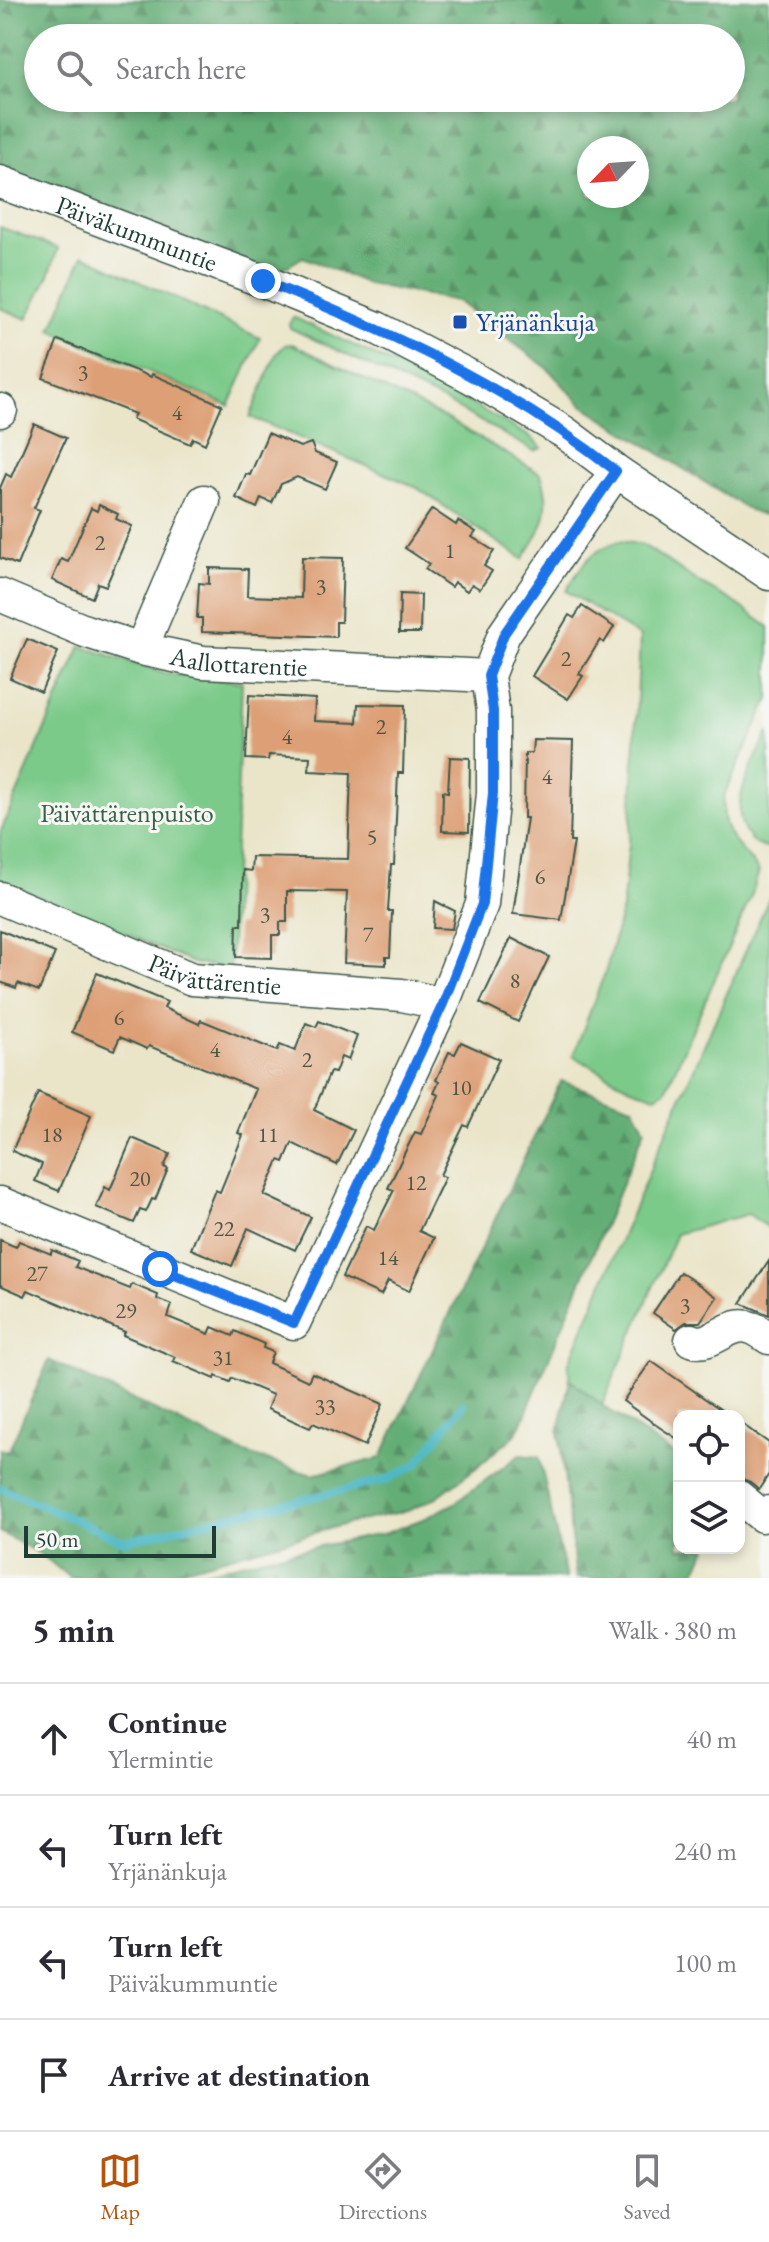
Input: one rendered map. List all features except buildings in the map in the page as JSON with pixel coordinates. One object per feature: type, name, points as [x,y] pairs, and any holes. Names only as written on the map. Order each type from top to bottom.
[{"type":"street","name":"Päiväkummuntie","points":[[0,182],[263,281],[377,328],[485,385],[582,444],[616,471],[769,574]]},
{"type":"street","points":[[0,1203],[294,1323],[443,1004],[482,904],[493,793],[493,711],[488,676],[504,634],[616,471]]},
{"type":"street","points":[[141,649],[204,501]]},
{"type":"street","name":"Aallottarentie","points":[[0,595],[85,631],[141,649],[203,662],[488,676]]},
{"type":"street","name":"Päivättärentie","points":[[0,898],[192,979],[402,995],[443,1004]]},
{"type":"street","points":[[691,1340],[698,1343],[708,1341],[735,1326],[750,1327],[769,1338]]},
{"type":"green space","points":[[0,0],[769,0],[769,516],[752,512],[581,404],[546,367],[457,301],[368,284],[303,257],[263,281],[0,182]]},
{"type":"green space","points":[[0,227],[58,248],[49,275],[27,319],[0,308]]},
{"type":"green space","points":[[83,255],[260,338],[229,406],[51,330]]},
{"type":"green space","points":[[293,317],[432,382],[529,436],[542,448],[534,451],[444,401],[290,328]]},
{"type":"green space","points":[[292,344],[447,419],[541,474],[546,498],[544,519],[523,559],[414,486],[250,417],[276,354],[285,345]]},
{"type":"green space","points":[[620,541],[643,545],[769,627],[769,699],[724,795],[723,810],[732,838],[759,871],[752,894],[666,1090],[656,1096],[631,1088],[573,1056],[606,970],[622,909],[631,825],[640,637],[566,591],[594,554]]},
{"type":"green space","name":"Päivättärenpuisto","points":[[81,646],[163,673],[242,682],[230,969],[193,963],[0,880],[0,833]]},
{"type":"green space","points":[[769,732],[768,848],[756,844],[747,835],[741,823],[740,810],[750,769]]},
{"type":"green space","points":[[769,898],[769,1228],[748,1214],[676,1234],[602,1405],[570,1379],[568,1365]]},
{"type":"green space","points":[[561,1081],[633,1106],[645,1129],[521,1425],[515,1435],[476,1468],[437,1497],[410,1510],[346,1524],[152,1578],[70,1578],[42,1555],[0,1532],[0,1449],[8,1452],[49,1360],[242,1452],[312,1475],[381,1458]]},
{"type":"green space","points":[[570,1379],[673,1454],[673,1554],[704,1554],[692,1578],[576,1578],[559,1431]]},
{"type":"green space","points":[[520,1455],[539,1457],[566,1578],[183,1578],[260,1558],[386,1533],[453,1504]]},
{"type":"waterway","points":[[0,1488],[124,1541],[386,1480],[416,1465],[463,1405]]},
{"type":"place","name":"Yrjänänkuja","points":[[460,322]]},
{"type":"route","points":[[160,1269],[294,1323],[443,1004],[482,904],[493,793],[493,711],[488,676],[495,655],[504,634],[616,471],[564,432],[471,377],[377,328],[263,281]]}]
